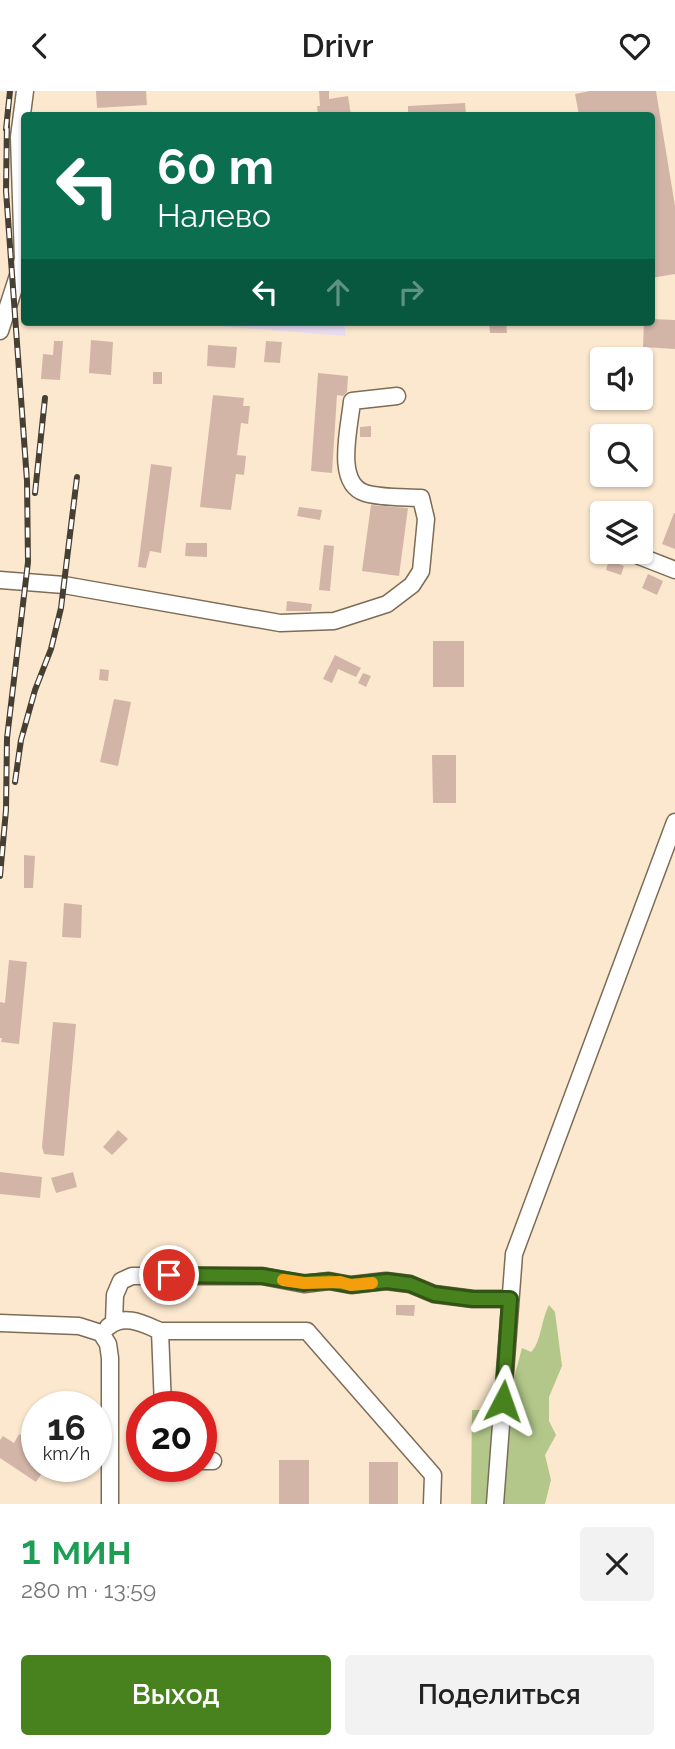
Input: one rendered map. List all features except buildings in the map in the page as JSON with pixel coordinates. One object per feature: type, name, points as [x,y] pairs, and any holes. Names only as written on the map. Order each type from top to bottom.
[{"type":"street","points":[[22,112],[25,91]]},
{"type":"street","points":[[21,122],[21,168]]},
{"type":"street","points":[[0,331],[21,266]]},
{"type":"street","points":[[0,580],[64,585],[280,622],[334,621],[387,604],[412,586],[421,571],[426,519],[421,498],[364,493],[351,483],[345,468],[352,401],[397,395]]},
{"type":"street","points":[[653,561],[675,570]]},
{"type":"street","points":[[495,1504],[514,1254],[675,822]]},
{"type":"street","points":[[114,1322],[115,1295],[121,1281],[132,1276],[262,1276],[304,1283],[329,1281],[351,1285],[387,1281],[410,1284],[434,1294],[473,1299],[510,1299]]},
{"type":"street","points":[[101,1333],[114,1322],[137,1321],[160,1331],[307,1331],[433,1475],[432,1504]]},
{"type":"street","points":[[0,1323],[79,1326],[101,1333],[108,1344],[110,1504]]},
{"type":"street","points":[[160,1331],[162,1391]]},
{"type":"shaded area","points":[[219,326],[345,326],[346,336]]},
{"type":"green space","points":[[549,1305],[555,1312],[562,1366],[549,1397],[549,1421],[556,1435],[545,1455],[551,1480],[545,1504],[501,1504],[508,1450],[510,1393],[522,1348],[531,1352],[534,1348]]},
{"type":"green space","points":[[472,1410],[488,1410],[497,1418],[488,1504],[471,1504]]},
{"type":"railway","points":[[6,129],[10,91]]},
{"type":"railway","points":[[0,876],[6,810],[7,738],[28,562],[27,481],[6,191],[7,120]]},
{"type":"railway","points":[[35,493],[45,398]]},
{"type":"railway","points":[[15,782],[21,740],[35,690],[51,649],[61,608],[77,477]]},
{"type":"slow traffic","points":[[283,1280],[304,1283],[329,1281],[351,1285],[372,1283]]},
{"type":"route","points":[[169,1275],[262,1276],[304,1283],[329,1281],[351,1285],[387,1281],[410,1284],[434,1294],[473,1299],[510,1299],[503,1401]]}]
